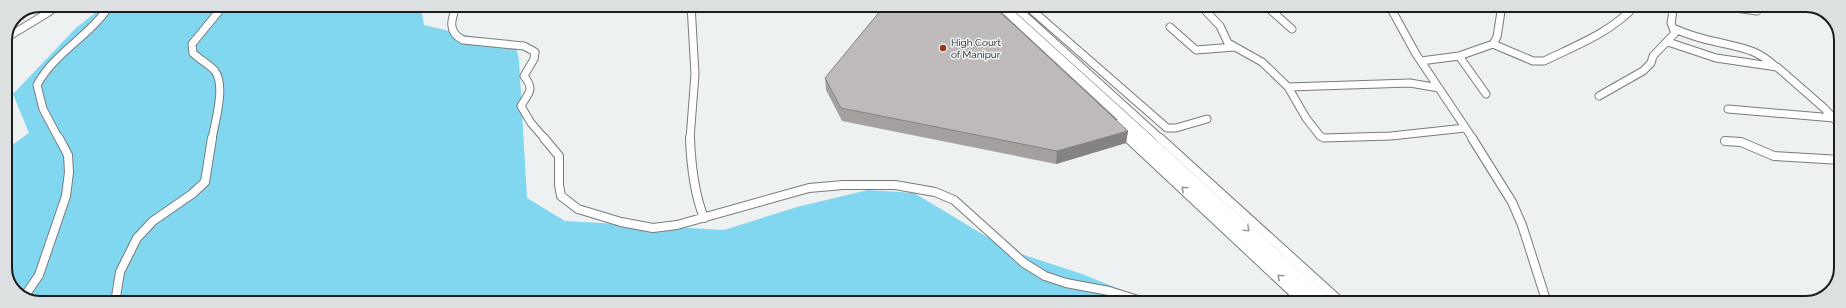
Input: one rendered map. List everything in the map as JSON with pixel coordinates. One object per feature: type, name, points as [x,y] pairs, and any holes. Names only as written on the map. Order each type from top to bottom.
[{"type":"highway","points":[[995,12],[1301,296]]},
{"type":"highway","points":[[1008,12],[1318,296]]},
{"type":"street","points":[[13,34],[49,12]]},
{"type":"street","points":[[27,292],[39,275],[66,196],[69,172],[68,155],[44,110],[37,85],[45,70],[95,24],[104,12]]},
{"type":"street","points":[[117,296],[120,272],[141,233],[153,221],[192,194],[205,182],[220,90],[219,77],[213,68],[195,56],[192,51],[192,44],[195,37],[214,20],[219,12]]},
{"type":"street","points":[[454,12],[452,16],[453,33],[456,37],[463,40],[524,46],[532,48],[535,51],[536,54],[534,61],[524,74],[531,85],[531,88],[521,106],[530,122],[559,156],[560,160],[557,181],[561,196],[565,201],[578,209],[607,218],[653,228],[677,225],[810,188],[843,185],[869,185],[895,186],[935,192],[954,200],[1024,263],[1045,276],[1066,283],[1123,296]]},
{"type":"street","points":[[691,12],[695,74],[690,151],[698,203],[704,218]]},
{"type":"street","points":[[1020,12],[1334,296]]},
{"type":"street","points":[[1036,12],[1167,128],[1176,128],[1207,119]]},
{"type":"street","points":[[1207,12],[1220,26],[1228,43],[1262,62],[1288,87],[1306,118],[1320,136],[1324,138],[1376,137],[1465,128]]},
{"type":"street","points":[[1273,12],[1292,29]]},
{"type":"street","points":[[1393,12],[1421,61],[1512,202],[1522,225],[1545,296]]},
{"type":"street","points":[[1421,61],[1459,56],[1493,44],[1497,37],[1501,12]]},
{"type":"street","points":[[1493,44],[1533,60],[1544,61],[1607,30],[1629,12]]},
{"type":"street","points":[[1600,96],[1643,71],[1651,63],[1653,56],[1675,33],[1671,23],[1673,12]]},
{"type":"street","points":[[1170,27],[1196,50],[1235,47]]},
{"type":"street","points":[[1674,29],[1706,40],[1754,50],[1766,56],[1777,68],[1834,118]]},
{"type":"street","points":[[1668,42],[1716,58],[1777,68]]},
{"type":"street","points":[[1459,56],[1486,94]]},
{"type":"street","points":[[1288,87],[1410,83],[1439,88]]},
{"type":"street","points":[[1728,108],[1834,118]]},
{"type":"street","points":[[1725,141],[1741,142],[1774,156],[1834,160]]},
{"type":"shaded area","points":[[96,12],[422,12],[424,25],[516,47],[519,60],[527,198],[565,221],[724,230],[797,207],[868,190],[914,193],[1009,250],[1082,274],[1137,296],[37,296],[26,292],[19,286],[14,278],[12,269],[12,145],[29,133],[13,94],[76,28]]},
{"type":"building","name":"High Court of Manipur","points":[[879,12],[999,12],[1128,131],[1057,151],[841,108],[825,78]]},
{"type":"place","name":"High Court of Manipur","points":[[943,48]]}]
